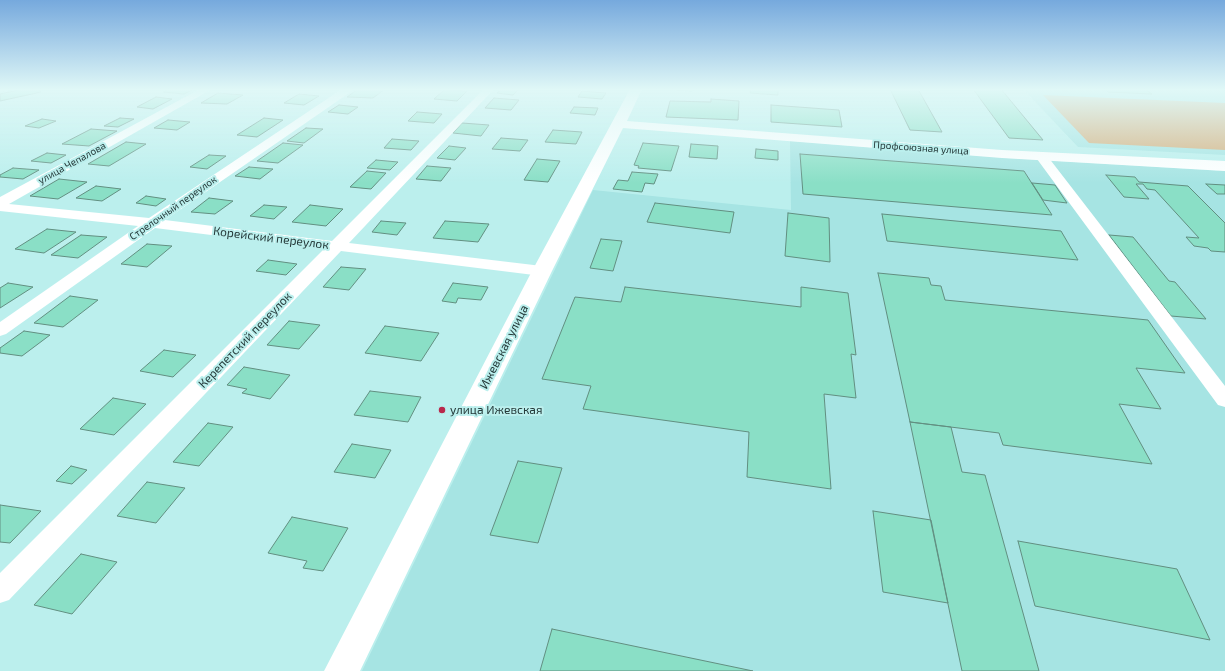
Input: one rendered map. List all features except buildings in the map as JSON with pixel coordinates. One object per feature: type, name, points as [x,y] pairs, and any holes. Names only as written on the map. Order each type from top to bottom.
[{"type":"main road","name":"Ижевская улица","points":[[342,671],[542,271],[620,120]]},
{"type":"main road","name":"Профсоюзная улица","points":[[618,124],[1041,156],[1225,166]]},
{"type":"street","name":"улица Чепалова","points":[[0,202],[150,120]]},
{"type":"street","name":"Стрелочный переулок","points":[[0,330],[152,223],[302,120]]},
{"type":"street","name":"Керепетский переулок","points":[[0,591],[458,120]]},
{"type":"street","points":[[1041,156],[1225,400]]},
{"type":"street","name":"Корейский переулок","points":[[0,206],[152,223],[542,271]]},
{"type":"shaded area","points":[[1053,120],[1225,120],[1225,155],[1078,147]]},
{"type":"shaded area","points":[[1067,120],[1225,120],[1225,150],[1089,143]]},
{"type":"shaded area","points":[[790,141],[1006,158],[1225,171],[1225,671],[362,671],[593,190],[791,210]]},
{"type":"place","name":"улица Ижевская","points":[[442,410]]}]
